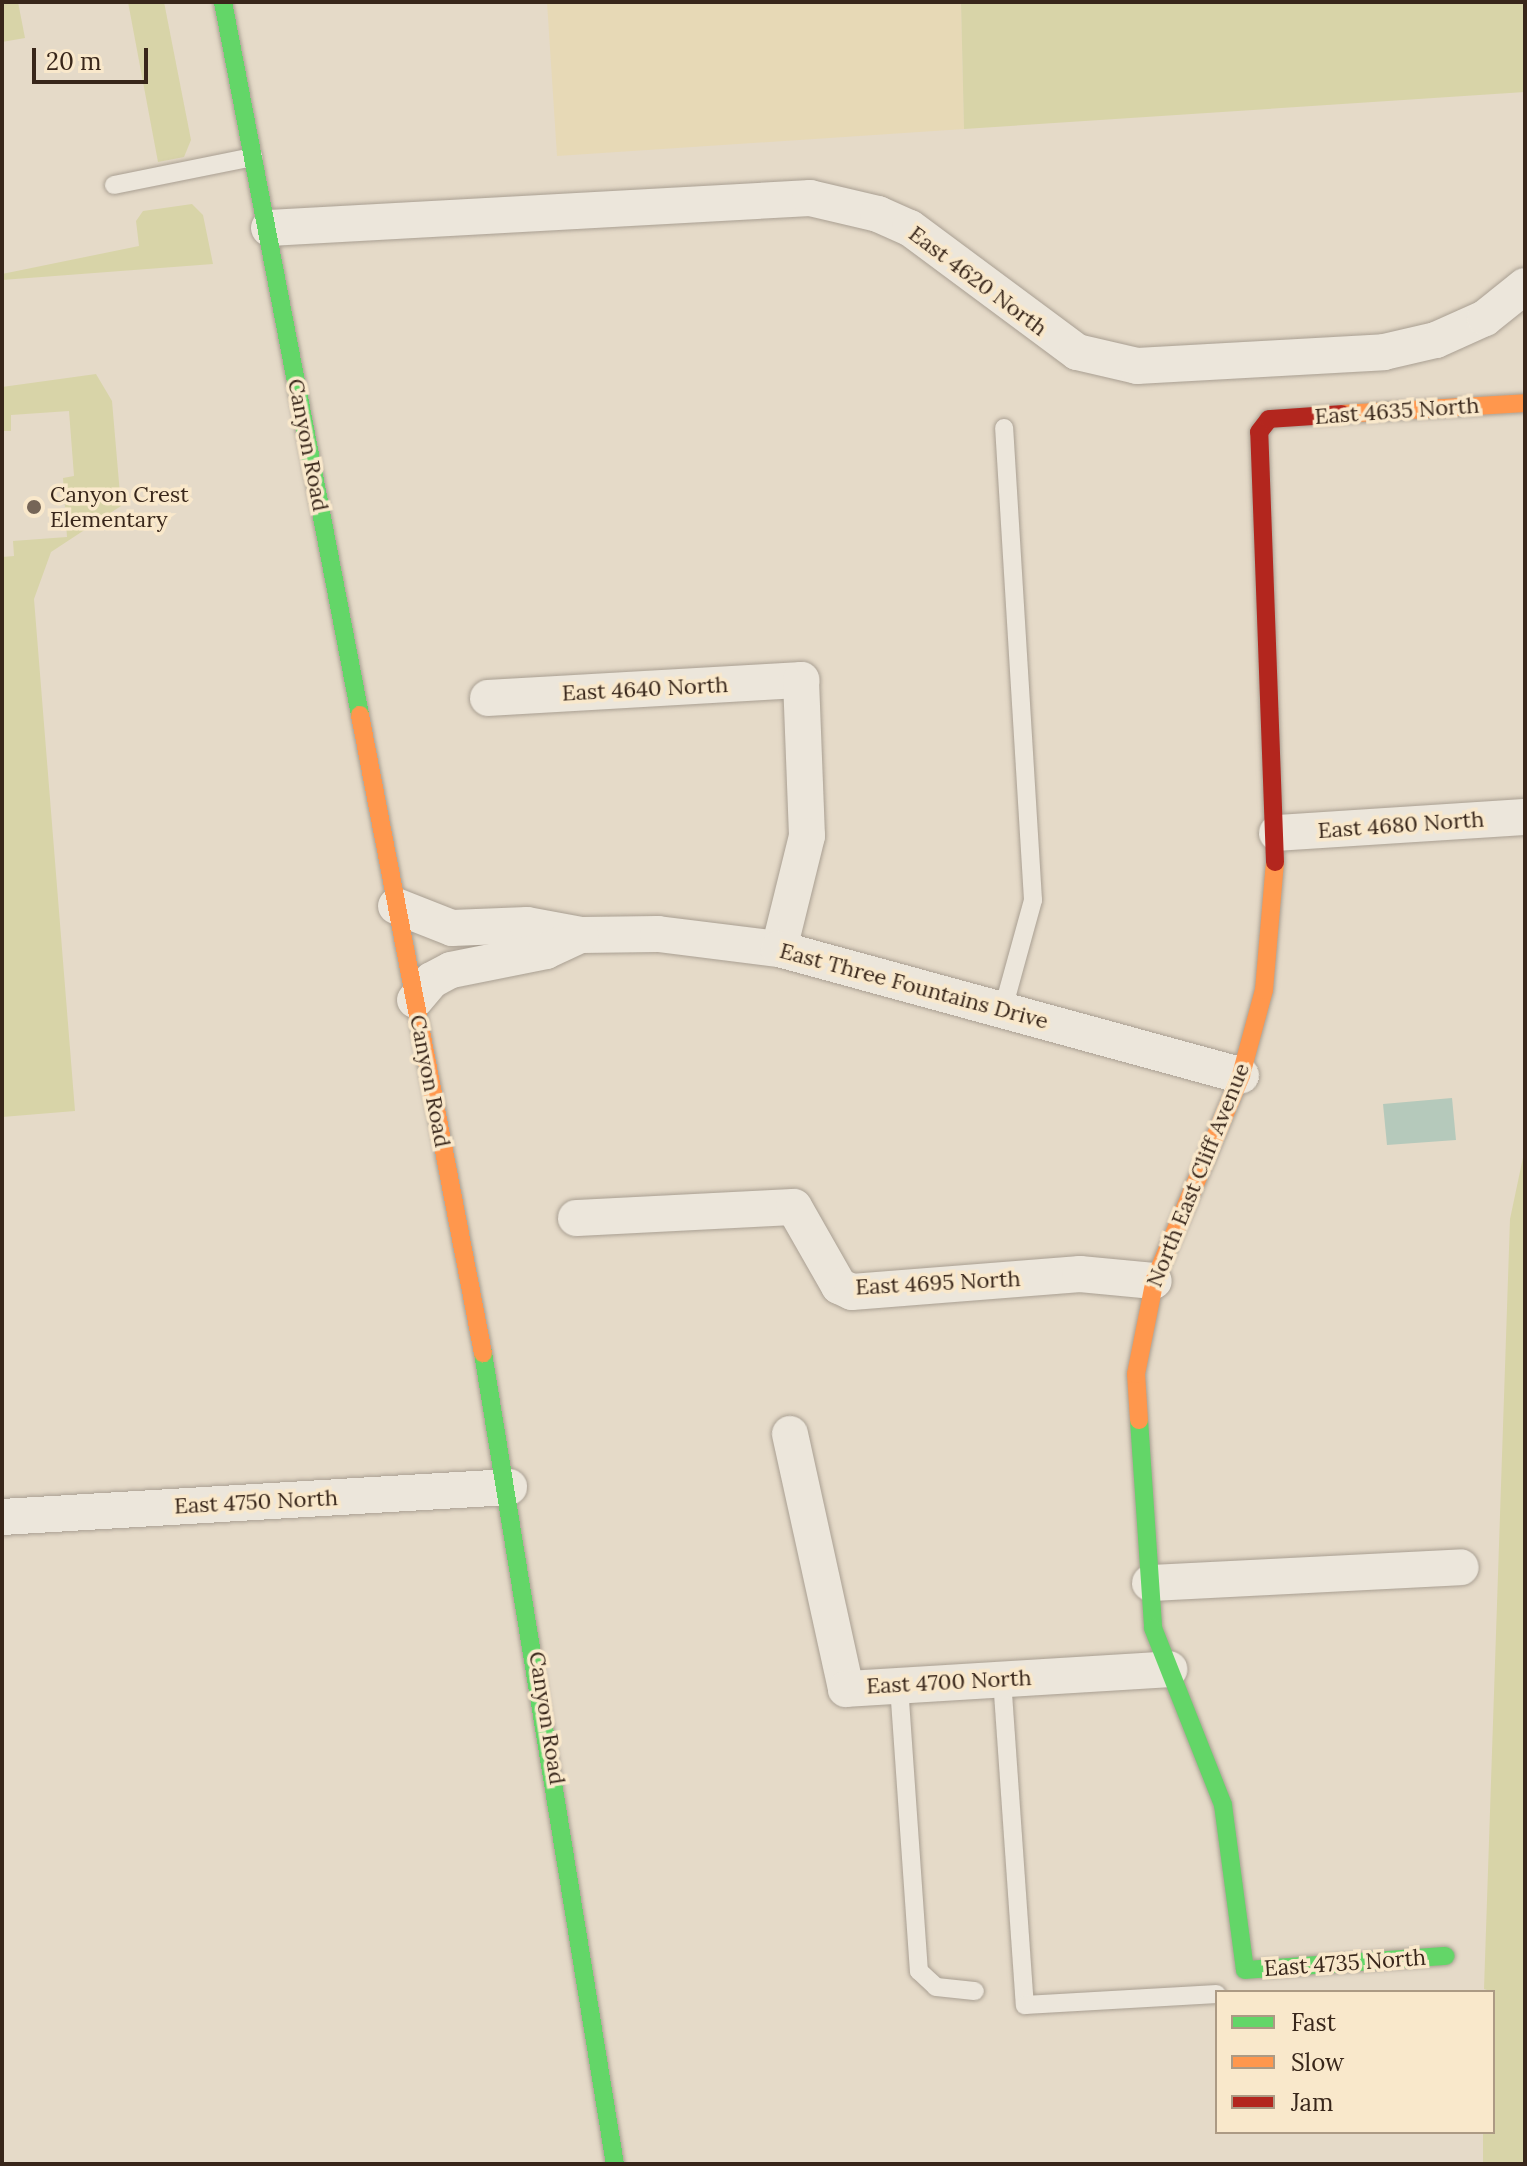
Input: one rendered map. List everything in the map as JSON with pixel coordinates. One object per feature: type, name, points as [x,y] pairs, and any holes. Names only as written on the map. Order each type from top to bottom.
[{"type":"main road","name":"Canyon Road","points":[[223,2],[269,228],[509,1487],[615,2164]]},
{"type":"main road","name":"East 4635 North","points":[[1269,419],[1525,403]]},
{"type":"main road","name":"North East Cliff Avenue","points":[[1245,1970],[1223,1805],[1153,1628],[1136,1374],[1154,1281],[1241,1075],[1264,990],[1277,833],[1257,450],[1259,432],[1269,419]]},
{"type":"main road","name":"East 4735 North","points":[[1245,1970],[1446,1956]]},
{"type":"street","name":"East 4620 North","points":[[269,228],[810,198],[878,214],[910,228],[1077,352],[1137,366],[1384,352],[1436,340],[1485,318],[1525,286]]},
{"type":"street","name":"East 4640 North","points":[[488,698],[801,680],[807,836],[779,949]]},
{"type":"street","name":"East 4680 North","points":[[1277,833],[1525,817]]},
{"type":"street","name":"East Three Fountains Drive","points":[[396,906],[452,928],[527,925],[581,935],[658,934],[779,949],[1241,1075]]},
{"type":"street","name":"East Three Fountains Drive","points":[[415,1000],[432,980],[451,970],[546,951],[581,935]]},
{"type":"street","name":"East 4695 North","points":[[576,1218],[794,1207],[839,1286],[852,1292],[1080,1274],[1154,1281]]},
{"type":"street","name":"East 4700 North","points":[[790,1434],[846,1689],[1169,1669]]},
{"type":"street","name":"East 4750 North","points":[[2,1517],[509,1487]]},
{"type":"street","points":[[1150,1583],[1461,1567]]},
{"type":"lane","points":[[114,185],[253,157]]},
{"type":"lane","points":[[1003,1009],[1033,900],[1004,428]]},
{"type":"lane","points":[[1002,1679],[1025,2005],[1215,1994]]},
{"type":"lane","points":[[899,1686],[919,1971],[936,1987],[975,1991]]},
{"type":"lane","points":[[1226,1990],[1245,1970]]},
{"type":"shaded area","points":[[2,2],[18,2],[25,38],[2,42]]},
{"type":"shaded area","points":[[128,2],[164,2],[191,140],[184,157],[158,162]]},
{"type":"shaded area","points":[[547,2],[961,2],[964,129],[557,156]]},
{"type":"shaded area","points":[[961,2],[1525,2],[1525,92],[964,129]]},
{"type":"shaded area","points":[[192,204],[203,215],[213,264],[2,280],[2,274],[139,246],[136,221],[143,211]]},
{"type":"shaded area","points":[[96,374],[112,401],[121,506],[51,552],[34,599],[75,1111],[2,1117],[2,557],[14,556],[13,541],[67,537],[63,478],[74,476],[69,411],[11,415],[11,431],[2,431],[2,387]]},
{"type":"shaded area","points":[[1452,1098],[1456,1140],[1387,1145],[1383,1104]]},
{"type":"shaded area","points":[[1525,1148],[1525,2164],[1483,2164],[1483,2134],[1495,2134],[1495,1990],[1484,1989],[1510,1219]]},
{"type":"traffic: fast","points":[[223,2],[360,715]]},
{"type":"traffic: fast","points":[[483,1353],[615,2164]]},
{"type":"traffic: fast","points":[[1139,1420],[1153,1628],[1223,1805],[1245,1970],[1446,1956]]},
{"type":"traffic: slow","points":[[1342,414],[1525,403]]},
{"type":"traffic: slow","points":[[360,715],[483,1353]]},
{"type":"traffic: slow","points":[[1139,1420],[1136,1374],[1155,1279],[1241,1075],[1264,990],[1275,862]]},
{"type":"traffic: jam","points":[[1275,862],[1259,432],[1269,419],[1342,414]]},
{"type":"place","name":"Canyon Crest Elementary","points":[[34,507]]}]
